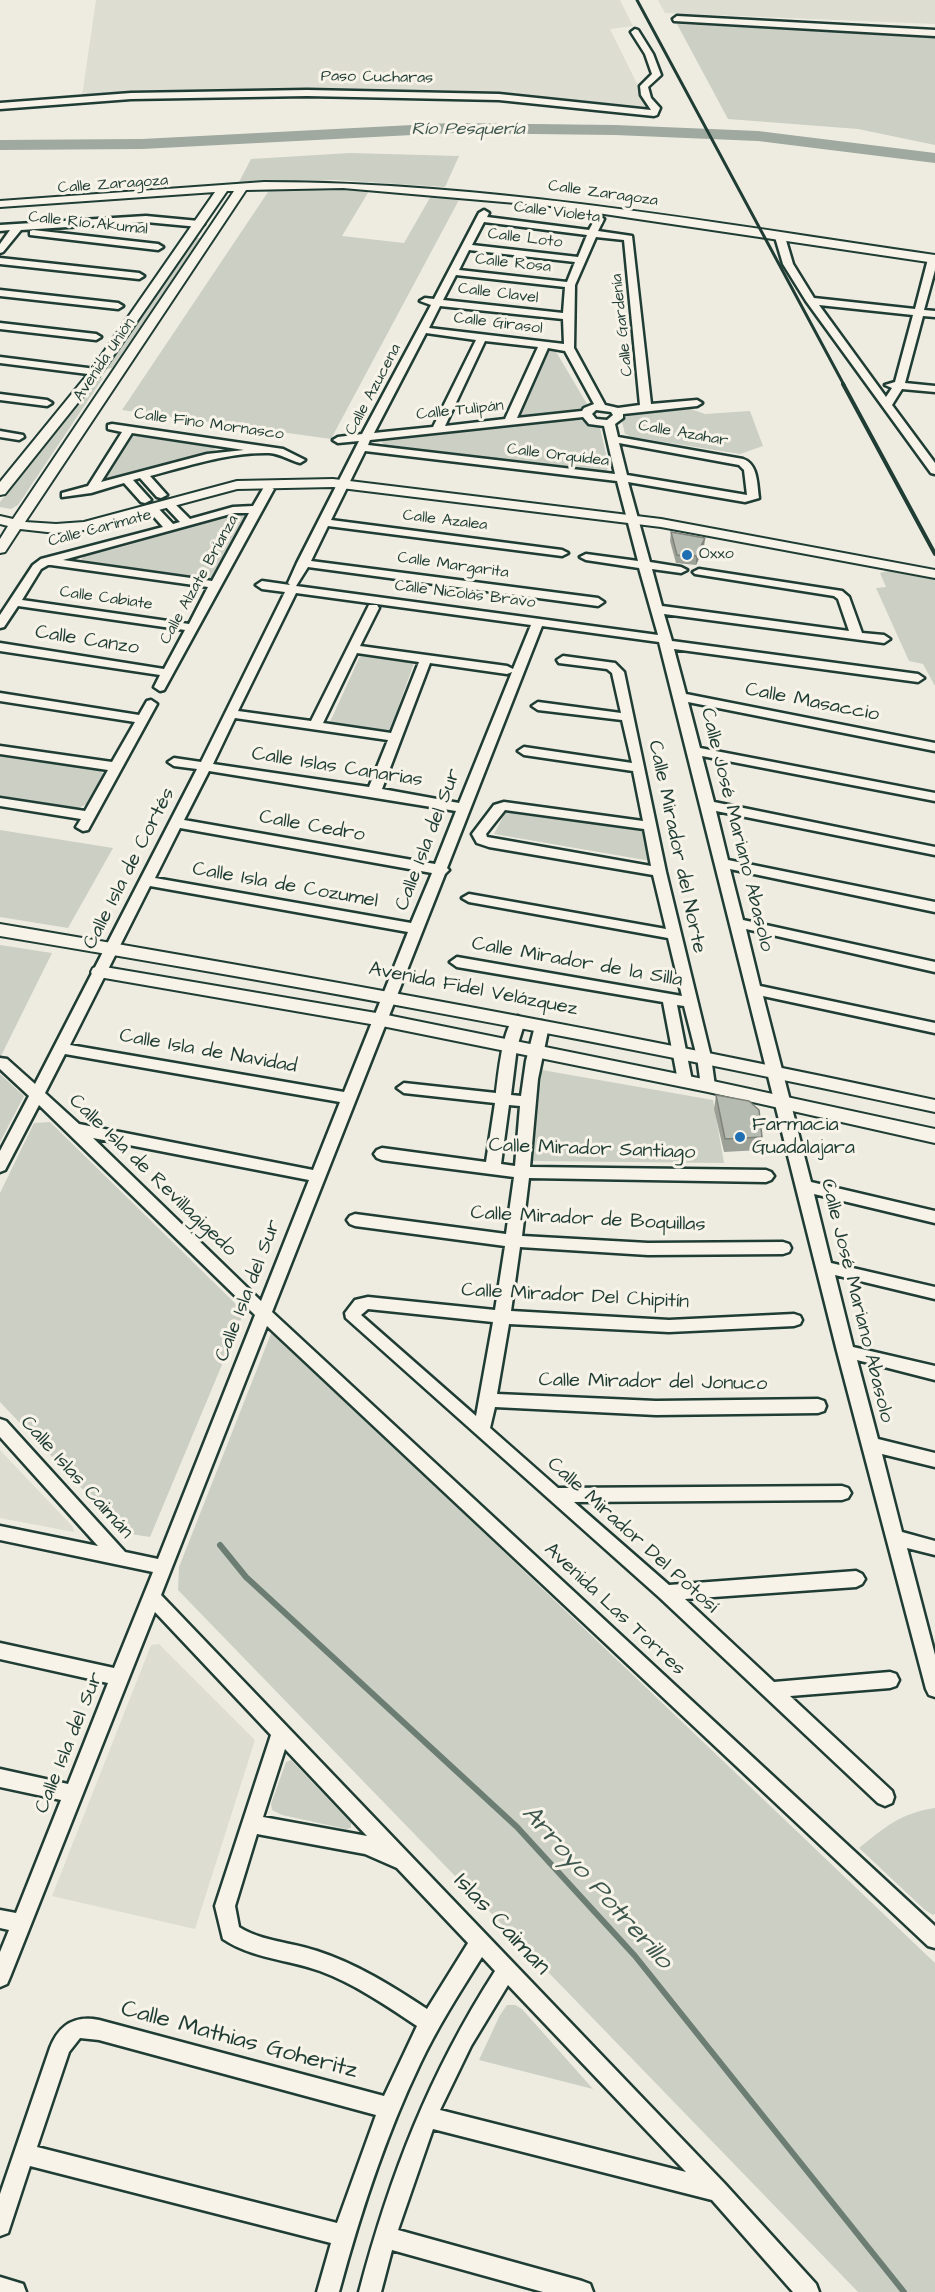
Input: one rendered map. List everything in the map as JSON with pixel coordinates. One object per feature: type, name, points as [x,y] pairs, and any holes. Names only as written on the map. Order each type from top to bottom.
[{"type":"street","points":[[677,19],[935,33]]},
{"type":"street","name":"Paso Cucharas","points":[[0,106],[131,96],[307,93],[489,97],[654,113],[656,108],[643,91],[644,86],[657,75],[649,54],[635,32]]},
{"type":"street","name":"Calle Zaragoza","points":[[0,210],[196,195],[208,198],[264,185],[331,184],[480,196],[601,215],[636,219],[653,218],[934,259]]},
{"type":"street","name":"Avenida Unión","points":[[0,549],[114,375],[241,189]]},
{"type":"street","name":"Calle Zaragoza","points":[[0,204],[219,195]]},
{"type":"street","name":"Avenida Unión","points":[[0,491],[96,372],[219,195]]},
{"type":"street","points":[[600,406],[569,348],[568,317],[570,285],[601,215]]},
{"type":"street","name":"Calle Violeta","points":[[483,216],[629,238]]},
{"type":"street","name":"Calle Azucena","points":[[293,586],[324,522],[337,483],[361,447],[483,216]]},
{"type":"street","points":[[0,228],[16,229],[99,221],[213,230]]},
{"type":"street","points":[[0,250],[16,229]]},
{"type":"street","name":"Calle Río Akumal","points":[[16,229],[158,247]]},
{"type":"street","points":[[780,237],[789,264],[811,301],[935,471]]},
{"type":"street","name":"Calle Gardenía","points":[[629,238],[646,408]]},
{"type":"street","name":"Calle Loto","points":[[467,247],[580,260]]},
{"type":"street","points":[[886,404],[899,386],[934,259]]},
{"type":"street","points":[[0,261],[139,276]]},
{"type":"street","name":"Calle Rosa","points":[[452,272],[570,285]]},
{"type":"street","points":[[0,293],[118,306]]},
{"type":"street","name":"Calle Clavel","points":[[425,301],[568,317]]},
{"type":"street","points":[[811,301],[935,314]]},
{"type":"street","points":[[0,326],[96,337]]},
{"type":"street","name":"Calle Girasol","points":[[423,330],[569,348]]},
{"type":"street","points":[[437,430],[482,337]]},
{"type":"street","points":[[509,423],[544,345]]},
{"type":"street","points":[[0,360],[114,375]]},
{"type":"street","points":[[871,384],[935,389]]},
{"type":"street","points":[[0,397],[48,403]]},
{"type":"street","points":[[617,411],[619,416],[609,423],[593,422],[586,414],[588,410],[600,406],[610,407],[617,411],[697,403]]},
{"type":"street","name":"Calle Tulipán","points":[[338,440],[586,414]]},
{"type":"street","name":"Calle José Mariano Abasolo","points":[[609,423],[632,520],[681,697],[806,1187],[845,1351],[894,1537],[928,1642],[935,1689]]},
{"type":"street","name":"Calle Fino Mornasco","points":[[112,427],[289,453],[300,460]]},
{"type":"street","points":[[91,490],[128,430]]},
{"type":"street","points":[[0,434],[19,436]]},
{"type":"street","name":"Calle Azahar","points":[[613,439],[743,462],[749,469],[753,496],[751,499]]},
{"type":"street","name":"Calle Orquídea","points":[[361,447],[645,482],[751,499]]},
{"type":"street","points":[[66,495],[207,458],[268,450]]},
{"type":"street","name":"Calle Carimate","points":[[143,475],[187,523]]},
{"type":"street","name":"Calle Carimate","points":[[127,480],[170,528]]},
{"type":"street","points":[[0,518],[54,529],[165,499],[224,487],[243,484],[337,483],[661,523],[935,574]]},
{"type":"street","name":"Calle Alzate Brianza","points":[[160,687],[268,489]]},
{"type":"street","name":"Calle Carimate","points":[[0,624],[37,567],[45,561],[233,510],[257,509]]},
{"type":"street","name":"Calle Azalea","points":[[324,522],[562,553]]},
{"type":"street","points":[[586,557],[681,570]]},
{"type":"street","points":[[45,561],[216,585]]},
{"type":"street","name":"Calle Margarita","points":[[303,563],[598,602]]},
{"type":"street","points":[[699,572],[838,593],[843,597],[857,635]]},
{"type":"street","name":"Calle Nicolás Bravo","points":[[262,585],[293,586],[918,678]]},
{"type":"street","name":"Calle Isla de Cortés","points":[[0,1166],[205,767],[293,586]]},
{"type":"street","name":"Calle Cabiate","points":[[14,602],[192,628]]},
{"type":"street","points":[[316,725],[373,608]]},
{"type":"street","points":[[655,609],[884,639]]},
{"type":"street","name":"Calle Isla del Sur","points":[[0,1977],[118,1677],[152,1598],[348,1098],[442,870],[538,621]]},
{"type":"street","name":"Calle Canzo","points":[[0,647],[168,672]]},
{"type":"street","points":[[352,649],[507,670]]},
{"type":"street","points":[[374,792],[426,659]]},
{"type":"street","name":"Calle Mirador del Norte","points":[[562,660],[615,668],[639,768],[659,872],[704,1057],[708,1086]]},
{"type":"street","points":[[0,697],[143,719]]},
{"type":"street","name":"Calle Masaccio","points":[[681,697],[935,747]]},
{"type":"street","points":[[0,802],[86,822],[151,704]]},
{"type":"street","points":[[538,706],[626,717]]},
{"type":"street","points":[[231,714],[395,737]]},
{"type":"street","points":[[0,750],[116,767]]},
{"type":"street","points":[[524,751],[639,768]]},
{"type":"street","points":[[694,751],[935,797]]},
{"type":"street","name":"Calle Islas Canarias","points":[[174,762],[464,808]]},
{"type":"street","points":[[708,805],[935,851]]},
{"type":"street","points":[[651,826],[501,806],[479,834],[482,840],[489,843],[659,872]]},
{"type":"street","name":"Calle Cedro","points":[[176,823],[442,870]]},
{"type":"street","points":[[723,863],[935,907]]},
{"type":"street","name":"Calle Isla de Cozumel","points":[[145,881],[417,929]]},
{"type":"street","points":[[469,898],[675,935]]},
{"type":"street","points":[[738,923],[935,967]]},
{"type":"street","name":"Avenida Fidel Velázquez","points":[[0,930],[391,997],[776,1070],[935,1106]]},
{"type":"street","name":"Calle Mirador de la Silla","points":[[457,962],[690,1002]]},
{"type":"street","points":[[99,972],[382,1020],[685,1081],[935,1136]]},
{"type":"street","points":[[755,990],[935,1028]]},
{"type":"street","points":[[669,999],[685,1081]]},
{"type":"street","points":[[492,1169],[510,1047],[518,1021]]},
{"type":"street","points":[[482,1429],[513,1241],[534,1052],[542,1026]]},
{"type":"street","name":"Calle Isla de Navidad","points":[[60,1048],[348,1098]]},
{"type":"street","name":"Calle Isla de Revillagigedo","points":[[2,1063],[75,1130],[264,1314]]},
{"type":"street","points":[[404,1088],[529,1102]]},
{"type":"street","points":[[75,1130],[317,1176]]},
{"type":"street","name":"Calle Mirador Santiago","points":[[382,1154],[522,1172],[766,1176]]},
{"type":"street","points":[[806,1187],[935,1217]]},
{"type":"street","name":"Calle Mirador de Boquillas","points":[[355,1220],[513,1241],[648,1249],[783,1248]]},
{"type":"street","points":[[825,1267],[935,1293]]},
{"type":"street","name":"Calle Mirador Del Chipitín","points":[[356,1308],[368,1303],[502,1317],[669,1326],[794,1320]]},
{"type":"street","name":"Calle Mirador Del Potosí","points":[[356,1308],[354,1318],[666,1593],[885,1797]]},
{"type":"street","name":"Avenida Las Torres","points":[[264,1314],[935,1939]]},
{"type":"street","points":[[845,1351],[935,1373]]},
{"type":"street","name":"Calle Mirador del Jonuco","points":[[488,1400],[656,1408],[818,1406]]},
{"type":"street","name":"Calle Islas Caimán","points":[[0,1426],[120,1558]]},
{"type":"street","points":[[871,1444],[935,1460]]},
{"type":"street","points":[[554,1495],[842,1493]]},
{"type":"street","points":[[0,1533],[163,1567]]},
{"type":"street","points":[[894,1537],[935,1548]]},
{"type":"street","points":[[666,1593],[856,1579]]},
{"type":"street","name":"Islas Caiman","points":[[152,1598],[718,2190],[808,2292]]},
{"type":"street","points":[[0,1651],[118,1677]]},
{"type":"street","points":[[769,1690],[890,1680]]},
{"type":"street","points":[[281,1733],[225,1906],[230,1932],[255,1946],[317,1960],[344,1972],[374,1987],[430,2023]]},
{"type":"street","points":[[0,1778],[72,1794]]},
{"type":"street","points":[[250,1824],[367,1845],[384,1852],[414,1870]]},
{"type":"street","points":[[0,1919],[21,1924]]},
{"type":"street","points":[[328,2292],[362,2176],[389,2108],[430,2023],[480,1941]]},
{"type":"street","points":[[370,2292],[401,2184],[428,2117],[464,2040],[507,1969]]},
{"type":"street","name":"Calle Mathias Goheritz","points":[[24,2154],[60,2048],[74,2029],[99,2030],[389,2108]]},
{"type":"street","points":[[428,2117],[718,2190]]},
{"type":"street","points":[[0,2225],[24,2154],[343,2235]]},
{"type":"street","points":[[384,2237],[582,2292]]},
{"type":"street","points":[[0,2288],[15,2292]]},
{"type":"shaded area","points":[[96,0],[620,0],[633,26],[610,29],[651,112],[460,94],[296,90],[82,96]]},
{"type":"shaded area","points":[[658,0],[935,0],[935,24],[665,13]]},
{"type":"shaded area","points":[[677,24],[935,36],[935,145],[858,129],[728,119]]},
{"type":"shaded area","points":[[350,153],[459,156],[445,187],[334,180],[238,184],[251,159]]},
{"type":"shaded area","points":[[322,188],[369,191],[342,236],[404,243],[431,196],[460,198],[331,439],[122,410],[270,189]]},
{"type":"shaded area","points":[[195,238],[201,238],[112,368],[106,369]]},
{"type":"shaded area","points":[[550,349],[555,350],[587,404],[576,412],[521,416],[519,414]]},
{"type":"shaded area","points":[[103,378],[18,505],[11,509],[0,507],[0,502],[98,379]]},
{"type":"shaded area","points":[[685,407],[705,414],[750,411],[763,446],[740,454],[625,434],[622,422],[629,414]]},
{"type":"shaded area","points":[[578,419],[600,428],[609,467],[606,471],[385,446],[381,441],[386,438]]},
{"type":"shaded area","points":[[133,435],[209,444],[216,450],[116,479],[107,478],[106,474]]},
{"type":"shaded area","points":[[235,513],[242,514],[246,518],[213,578],[200,579],[81,560],[84,555],[115,549]]},
{"type":"shaded area","points":[[887,571],[935,578],[935,686],[923,664],[909,661],[876,588],[886,587],[880,573]]},
{"type":"shaded area","points":[[361,654],[415,660],[390,731],[330,722]]},
{"type":"shaded area","points":[[0,754],[97,769],[104,774],[87,804],[79,808],[0,797]]},
{"type":"shaded area","points":[[507,809],[642,829],[651,861],[494,834]]},
{"type":"shaded area","points":[[0,830],[113,848],[68,928],[0,917]]},
{"type":"shaded area","points":[[0,945],[52,953],[0,1058]]},
{"type":"shaded area","points":[[542,1070],[713,1100],[724,1163],[532,1161]]},
{"type":"shaded area","points":[[0,1074],[24,1096],[0,1142]]},
{"type":"shaded area","points":[[50,1122],[244,1312],[150,1537],[124,1533],[0,1402],[0,1193],[34,1123]]},
{"type":"shaded area","points":[[272,1331],[935,1963],[935,2292],[858,2292],[178,1590],[179,1567]]},
{"type":"shaded area","points":[[0,1450],[73,1527],[74,1532],[0,1518]]},
{"type":"shaded area","points":[[159,1644],[255,1740],[195,1929],[52,1896],[151,1645]]},
{"type":"shaded area","points":[[291,1760],[351,1823],[351,1828],[346,1829],[282,1815],[272,1810],[271,1804],[286,1762]]},
{"type":"shaded area","points":[[935,1808],[935,1914],[933,1915],[859,1848],[903,1817]]},
{"type":"shaded area","points":[[507,2005],[515,2005],[522,2009],[593,2089],[479,2060]]},
{"type":"building","points":[[671,532],[705,538],[696,556],[677,555]]},
{"type":"building","points":[[716,1095],[749,1101],[759,1110],[762,1137],[725,1139]]},
{"type":"waterway","name":"Río Pesquería","points":[[0,145],[142,144],[451,128],[615,130],[758,136],[935,158]]},
{"type":"waterway","name":"Arroyo Potrerillo","points":[[220,1545],[246,1577],[517,1827],[635,1956],[904,2292]]},
{"type":"railway","points":[[637,0],[844,385]]},
{"type":"railway","points":[[843,384],[935,554]]},
{"type":"place","name":"Oxxo","points":[[687,555]]},
{"type":"place","name":"Farmacia Guadalajara","points":[[740,1137]]}]
